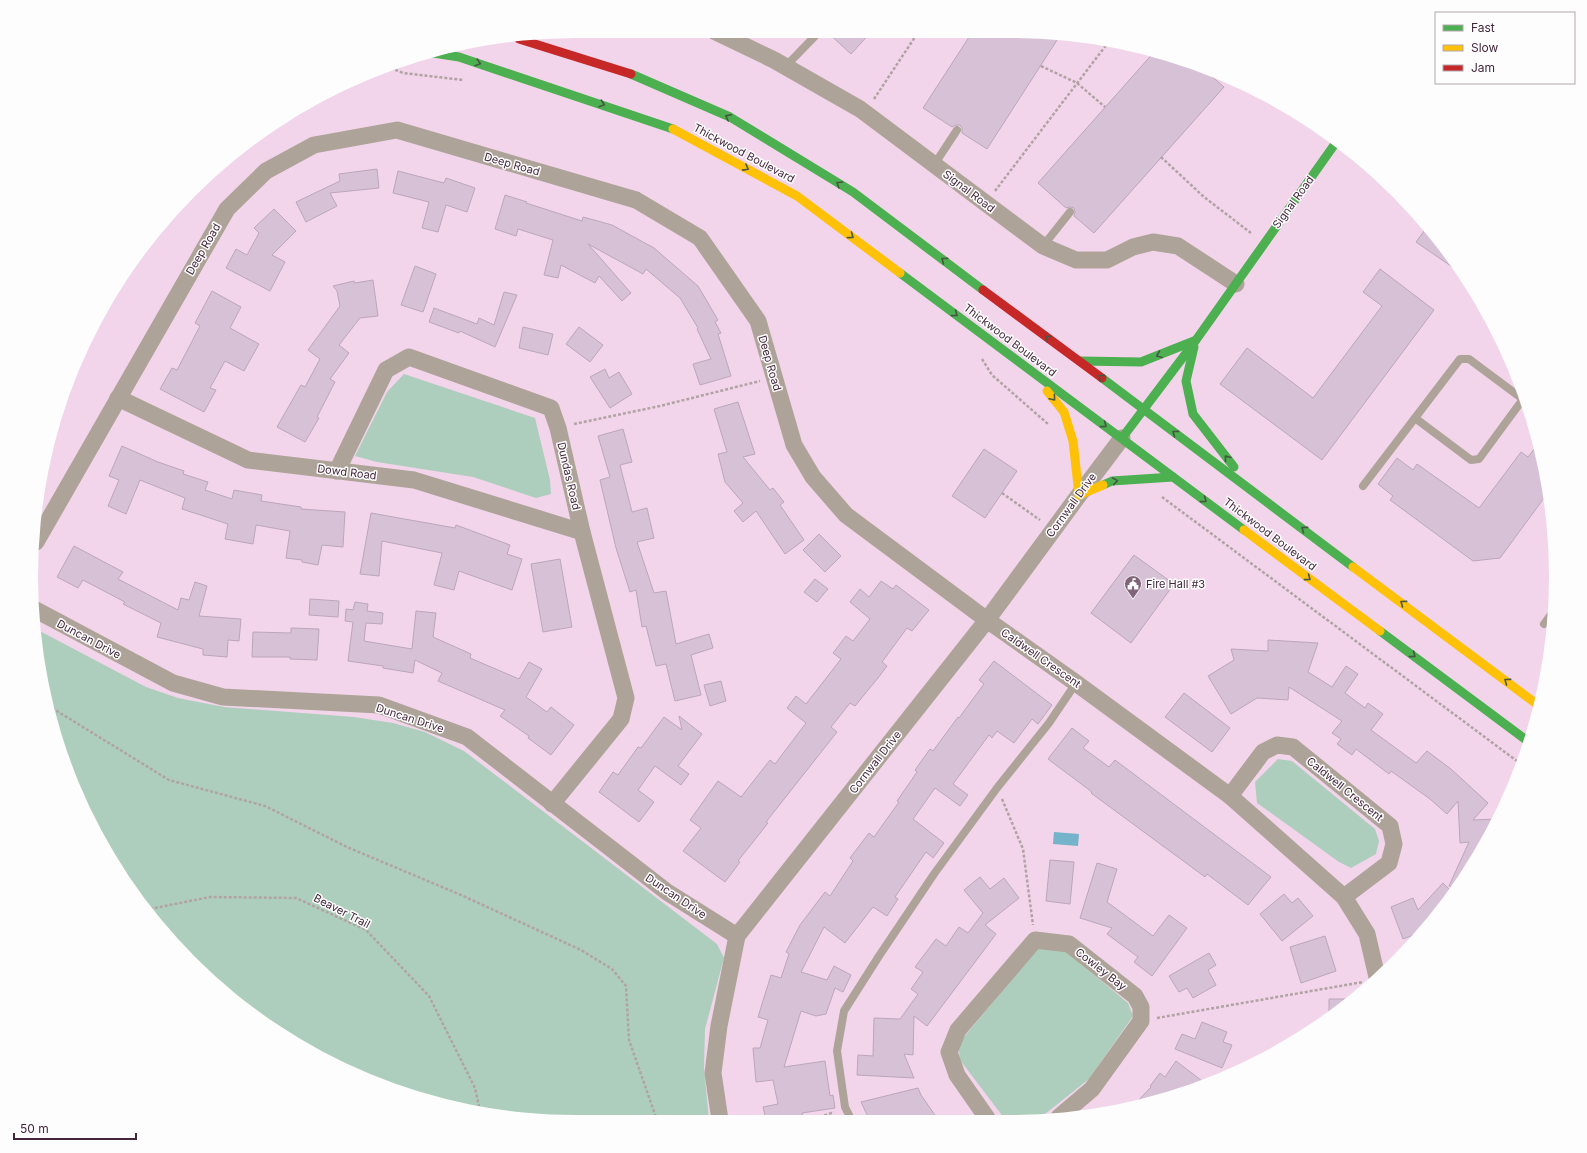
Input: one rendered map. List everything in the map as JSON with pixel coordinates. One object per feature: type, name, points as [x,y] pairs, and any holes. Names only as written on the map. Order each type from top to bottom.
[{"type":"main road","name":"Thickwood Boulevard","points":[[527,41],[631,74],[730,117],[853,192],[1534,702]]},
{"type":"main road","name":"Thickwood Boulevard","points":[[443,55],[459,57],[667,126],[797,196],[1524,738]]},
{"type":"main road","name":"Signal Road","points":[[1122,438],[1196,340],[1334,146]]},
{"type":"main road","points":[[1080,361],[1141,362],[1196,340]]},
{"type":"main road","points":[[1196,340],[1186,381],[1193,414],[1251,489]]},
{"type":"main road","points":[[1028,368],[1064,412],[1073,440],[1078,495],[1112,481],[1173,477]]},
{"type":"street","name":"Signal Road","points":[[728,38],[785,67],[865,113],[1043,246],[1076,260],[1107,260],[1133,247],[1153,242],[1178,246],[1236,284]]},
{"type":"street","name":"Deep Road","points":[[40,536],[226,209],[266,171],[314,144],[397,130],[636,200],[700,238],[758,321],[794,445],[813,477],[846,515],[987,620]]},
{"type":"street","name":"Dundas Road","points":[[337,471],[386,370],[409,357],[551,408],[558,428],[582,532],[626,698],[621,720],[552,804]]},
{"type":"street","name":"Dowd Road","points":[[118,398],[248,460],[414,480],[582,532]]},
{"type":"street","name":"Cornwall Drive","points":[[719,1115],[713,1073],[719,1026],[737,936],[987,620],[1078,495],[1122,438]]},
{"type":"street","name":"Duncan Drive","points":[[39,612],[173,683],[223,697],[379,705],[467,737],[667,892],[737,936]]},
{"type":"street","name":"Caldwell Crescent","points":[[987,620],[1230,796],[1344,897],[1367,934],[1371,976]]},
{"type":"street","name":"Caldwell Crescent","points":[[1230,796],[1263,752],[1277,745],[1293,747],[1390,826],[1394,844],[1389,863],[1344,897]]},
{"type":"street","name":"Cowley Bay","points":[[1035,940],[1069,944],[1135,996],[1141,1008],[1141,1021]]},
{"type":"street","points":[[985,1115],[957,1075],[949,1052],[958,1030],[1035,940]]},
{"type":"street","points":[[1065,1112],[1092,1089],[1141,1021]]},
{"type":"lane","points":[[785,67],[813,38]]},
{"type":"lane","points":[[934,165],[957,130]]},
{"type":"lane","points":[[1043,246],[1070,212]]},
{"type":"lane","points":[[1363,486],[1460,359],[1469,359],[1517,395]]},
{"type":"lane","points":[[1414,418],[1472,460],[1479,459],[1521,405]]},
{"type":"lane","points":[[1544,624],[1547,620]]},
{"type":"lane","points":[[849,1115],[846,1107],[837,1051],[844,1011],[934,874],[997,788],[1049,723],[1076,683]]},
{"type":"path","points":[[865,113],[914,38]]},
{"type":"path","points":[[986,203],[1105,46]]},
{"type":"path","points":[[1041,66],[1077,82],[1105,107]]},
{"type":"path","points":[[395,70],[403,73],[430,77],[440,76],[466,80]]},
{"type":"path","points":[[1161,158],[1204,197],[1264,243]]},
{"type":"path","points":[[977,354],[992,375],[1049,426]]},
{"type":"path","points":[[558,428],[660,406],[774,377]]},
{"type":"path","points":[[1002,493],[1053,530]]},
{"type":"path","points":[[1158,495],[1516,760]]},
{"type":"path","points":[[54,710],[169,780],[265,806],[347,847],[461,895],[581,950],[612,969],[626,986],[629,1040],[654,1115]]},
{"type":"path","points":[[997,788],[1023,849],[1035,940]]},
{"type":"path","name":"Beaver Trail","points":[[153,908],[210,897],[296,898],[366,930],[430,996],[475,1088],[479,1106]]},
{"type":"path","points":[[1141,1021],[1366,981]]},
{"type":"path","points":[[825,1115],[846,1107]]},
{"type":"green space","points":[[404,374],[535,418],[550,480],[551,494],[536,498],[473,477],[377,462],[355,456],[387,392]]},
{"type":"green space","points":[[41,632],[146,687],[178,698],[224,707],[354,717],[393,723],[425,732],[464,751],[717,944],[724,958],[705,1029],[704,1068],[709,1115],[541,1114],[471,1105],[437,1097],[403,1086],[370,1074],[338,1059],[307,1043],[277,1024],[221,981],[172,932],[149,904],[110,846],[79,783],[56,716],[48,682]]},
{"type":"green space","points":[[1278,759],[1292,761],[1375,829],[1379,841],[1376,854],[1351,868],[1339,862],[1257,803],[1255,782]]},
{"type":"green space","points":[[1038,948],[1062,948],[1128,1003],[1133,1016],[1089,1079],[1045,1114],[1002,1115],[960,1060],[958,1044]]},
{"type":"water","points":[[1054,832],[1079,834],[1078,846],[1053,844]]},
{"type":"building","points":[[834,38],[866,38],[851,54]]},
{"type":"building","points":[[968,38],[1057,40],[987,149],[962,133],[962,128],[960,125],[955,125],[952,127],[923,108]]},
{"type":"building","points":[[1150,56],[1213,78],[1224,87],[1094,233],[1074,216],[1074,208],[1066,208],[1038,183]]},
{"type":"building","points":[[377,169],[379,188],[330,193],[337,206],[306,222],[296,202],[340,181],[339,174]]},
{"type":"building","points":[[398,171],[444,183],[446,178],[475,188],[467,212],[446,205],[438,232],[422,228],[429,202],[393,193]]},
{"type":"building","points":[[505,195],[582,221],[583,217],[612,225],[654,248],[698,286],[718,320],[715,322],[721,333],[718,334],[731,376],[700,385],[693,364],[711,359],[697,329],[698,328],[680,298],[646,269],[643,274],[588,244],[631,293],[622,301],[599,276],[595,283],[561,265],[558,278],[544,275],[553,240],[518,229],[516,236],[495,229]]},
{"type":"building","points":[[274,209],[296,231],[272,255],[285,262],[270,291],[226,268],[236,249],[247,255],[259,233],[254,228]]},
{"type":"building","points":[[1424,232],[1449,265],[1416,242]]},
{"type":"building","points":[[415,266],[436,274],[423,312],[401,305]]},
{"type":"building","points":[[1380,269],[1434,310],[1322,460],[1220,384],[1247,348],[1313,398],[1382,306],[1363,292]]},
{"type":"building","points":[[373,280],[378,316],[360,318],[339,345],[349,353],[330,379],[335,382],[317,417],[319,418],[305,442],[277,427],[301,385],[305,387],[320,359],[308,350],[340,306],[337,291],[333,286],[354,281],[355,283]]},
{"type":"building","points":[[212,291],[241,307],[230,328],[259,344],[244,371],[225,361],[210,388],[216,390],[204,412],[160,389],[172,368],[177,370],[200,326],[195,323]]},
{"type":"building","points":[[504,292],[517,295],[495,347],[460,331],[459,333],[429,322],[434,308],[477,324],[479,318],[494,325]]},
{"type":"building","points":[[523,327],[553,334],[548,355],[519,348]]},
{"type":"building","points":[[579,327],[603,345],[590,362],[566,344]]},
{"type":"building","points":[[605,369],[609,378],[619,372],[632,394],[610,408],[590,377]]},
{"type":"building","points":[[738,402],[755,454],[743,457],[770,490],[773,488],[784,502],[780,505],[804,540],[785,554],[756,511],[743,522],[734,511],[743,503],[725,482],[718,454],[727,452],[714,409]]},
{"type":"building","points":[[623,429],[632,462],[620,465],[632,512],[647,508],[654,538],[637,542],[654,593],[666,591],[676,644],[709,634],[713,648],[691,655],[701,695],[675,701],[666,664],[656,666],[646,626],[642,627],[636,590],[630,592],[616,548],[600,480],[610,477],[598,436]]},
{"type":"building","points":[[122,446],[158,462],[184,471],[183,474],[208,482],[205,490],[232,499],[234,490],[262,495],[261,501],[301,507],[301,509],[345,512],[343,547],[322,545],[318,565],[302,562],[302,560],[286,558],[290,531],[256,525],[253,544],[225,539],[228,524],[182,509],[185,498],[140,480],[126,514],[108,506],[119,480],[109,476]]},
{"type":"building","points":[[984,449],[1017,471],[985,518],[952,496]]},
{"type":"building","points":[[1534,449],[1543,499],[1500,558],[1473,561],[1390,500],[1393,496],[1378,484],[1397,458],[1413,470],[1417,464],[1479,508],[1521,452],[1528,457]]},
{"type":"building","points":[[371,513],[455,528],[456,525],[510,545],[507,554],[522,559],[512,590],[459,571],[454,590],[434,585],[442,553],[382,541],[379,576],[360,574]]},
{"type":"building","points":[[819,534],[841,556],[825,572],[803,550]]},
{"type":"building","points":[[74,546],[123,572],[118,579],[178,610],[181,598],[189,600],[195,582],[207,586],[199,616],[241,619],[239,641],[228,640],[227,657],[203,655],[203,649],[157,637],[161,623],[123,604],[125,602],[83,580],[78,588],[57,577]]},
{"type":"building","name":"Fire Hall #3","points":[[1134,555],[1174,584],[1131,643],[1091,613]]},
{"type":"building","points":[[560,559],[572,627],[543,632],[531,564]]},
{"type":"building","points":[[815,579],[828,589],[817,602],[804,592]]},
{"type":"building","points":[[881,581],[893,589],[896,585],[929,610],[912,631],[907,628],[882,662],[887,666],[878,678],[855,706],[850,703],[831,727],[837,732],[766,822],[768,823],[738,861],[740,862],[725,882],[683,851],[701,828],[690,820],[718,781],[741,797],[770,760],[775,764],[806,723],[787,708],[796,696],[806,704],[841,659],[833,653],[846,636],[853,641],[870,619],[850,602],[860,589],[869,597]]},
{"type":"building","points":[[310,599],[339,601],[338,617],[309,615]]},
{"type":"building","points":[[355,602],[368,604],[367,611],[383,613],[382,624],[366,623],[364,641],[412,649],[416,611],[436,613],[433,637],[471,654],[470,658],[519,679],[529,662],[542,669],[526,697],[547,712],[551,707],[574,725],[551,755],[528,738],[529,736],[500,716],[505,710],[438,681],[442,673],[415,660],[413,673],[383,668],[383,666],[348,661],[353,622],[345,621],[346,609],[353,610]]},
{"type":"building","points":[[291,628],[319,629],[317,660],[290,659],[290,657],[252,657],[253,632],[291,633]]},
{"type":"building","points":[[1268,640],[1318,643],[1308,672],[1332,687],[1346,666],[1358,674],[1345,693],[1365,708],[1368,703],[1383,714],[1371,730],[1416,763],[1427,751],[1451,769],[1488,803],[1473,820],[1491,819],[1477,846],[1450,887],[1449,886],[1469,842],[1460,843],[1458,801],[1447,814],[1430,799],[1391,771],[1389,774],[1356,749],[1352,755],[1337,744],[1341,739],[1332,733],[1342,721],[1289,687],[1288,700],[1257,698],[1231,714],[1208,676],[1234,660],[1231,649],[1268,651]]},
{"type":"building","points":[[994,661],[1052,705],[1038,724],[1032,719],[1014,743],[997,731],[992,738],[989,735],[953,784],[968,795],[960,806],[935,788],[913,819],[944,843],[933,858],[926,852],[895,897],[898,899],[887,916],[873,907],[845,943],[824,927],[801,972],[827,980],[834,966],[851,975],[843,992],[835,988],[826,1014],[816,1016],[801,1011],[784,1067],[825,1061],[830,1096],[833,1095],[835,1108],[802,1113],[802,1115],[765,1115],[763,1107],[778,1104],[773,1080],[756,1082],[753,1048],[760,1048],[768,1020],[758,1017],[771,975],[781,978],[789,954],[786,952],[800,925],[825,892],[830,896],[853,861],[850,858],[869,833],[874,837],[899,802],[897,801],[917,772],[915,770],[930,749],[933,751],[984,684],[979,680]]},
{"type":"building","points":[[721,681],[726,701],[710,706],[704,685]]},
{"type":"building","points":[[1184,693],[1230,728],[1212,752],[1165,717]]},
{"type":"building","points":[[679,716],[702,734],[678,766],[689,774],[681,785],[655,766],[638,790],[654,802],[639,822],[599,792],[613,772],[618,775],[638,747],[641,748],[664,717],[682,730]]},
{"type":"building","points":[[1072,728],[1089,741],[1083,748],[1109,767],[1115,760],[1271,877],[1248,905],[1207,874],[1205,877],[1091,793],[1092,792],[1048,759]]},
{"type":"building","points":[[1050,860],[1074,862],[1070,904],[1046,901]]},
{"type":"building","points":[[1097,863],[1117,869],[1107,902],[1153,936],[1169,915],[1187,928],[1152,976],[1134,962],[1138,957],[1107,934],[1112,928],[1080,918]]},
{"type":"building","points":[[980,877],[990,889],[1004,878],[1019,898],[985,925],[996,934],[927,1026],[914,1016],[913,1055],[904,1054],[914,1078],[857,1075],[858,1055],[873,1056],[874,1018],[900,1019],[918,994],[911,989],[923,972],[915,967],[936,939],[946,946],[959,927],[968,933],[983,913],[964,890]]},
{"type":"building","points":[[1443,883],[1449,889],[1415,932],[1411,936],[1403,939],[1391,907],[1413,898],[1418,910]]},
{"type":"building","points":[[1284,894],[1292,903],[1298,898],[1313,916],[1282,941],[1260,914]]},
{"type":"building","points":[[1325,936],[1336,971],[1301,983],[1290,947]]},
{"type":"building","points":[[1209,953],[1216,965],[1208,970],[1216,985],[1193,998],[1187,988],[1179,992],[1169,976]]},
{"type":"building","points":[[1329,999],[1344,999],[1338,1004],[1329,1010]]},
{"type":"building","points":[[1202,1022],[1227,1032],[1223,1042],[1232,1045],[1222,1068],[1175,1049],[1182,1034],[1195,1039]]},
{"type":"building","points":[[1176,1061],[1201,1080],[1139,1100],[1151,1087],[1150,1086],[1160,1073],[1165,1077]]},
{"type":"building","points":[[918,1088],[935,1115],[867,1115],[861,1102]]},
{"type":"traffic: fast","points":[[443,55],[459,57],[673,129]]},
{"type":"traffic: fast","points":[[631,74],[730,117],[853,192],[983,290]]},
{"type":"traffic: fast","points":[[1122,438],[1196,340],[1334,146]]},
{"type":"traffic: fast","points":[[900,273],[1244,530]]},
{"type":"traffic: fast","points":[[1080,361],[1141,362],[1194,341]]},
{"type":"traffic: fast","points":[[1194,347],[1186,381],[1193,414],[1234,467]]},
{"type":"traffic: fast","points":[[1102,378],[1353,567]]},
{"type":"traffic: fast","points":[[1103,485],[1112,481],[1173,477]]},
{"type":"traffic: fast","points":[[1380,631],[1524,738]]},
{"type":"traffic: slow","points":[[673,129],[797,196],[900,273]]},
{"type":"traffic: slow","points":[[1047,391],[1064,412],[1073,441],[1079,495],[1103,485]]},
{"type":"traffic: slow","points":[[1244,530],[1380,631]]},
{"type":"traffic: slow","points":[[1353,567],[1534,702]]},
{"type":"traffic: jam","points":[[525,41],[631,74]]},
{"type":"traffic: jam","points":[[983,290],[1102,378]]},
{"type":"place","name":"Fire Hall #3","points":[[1133,599]]}]
